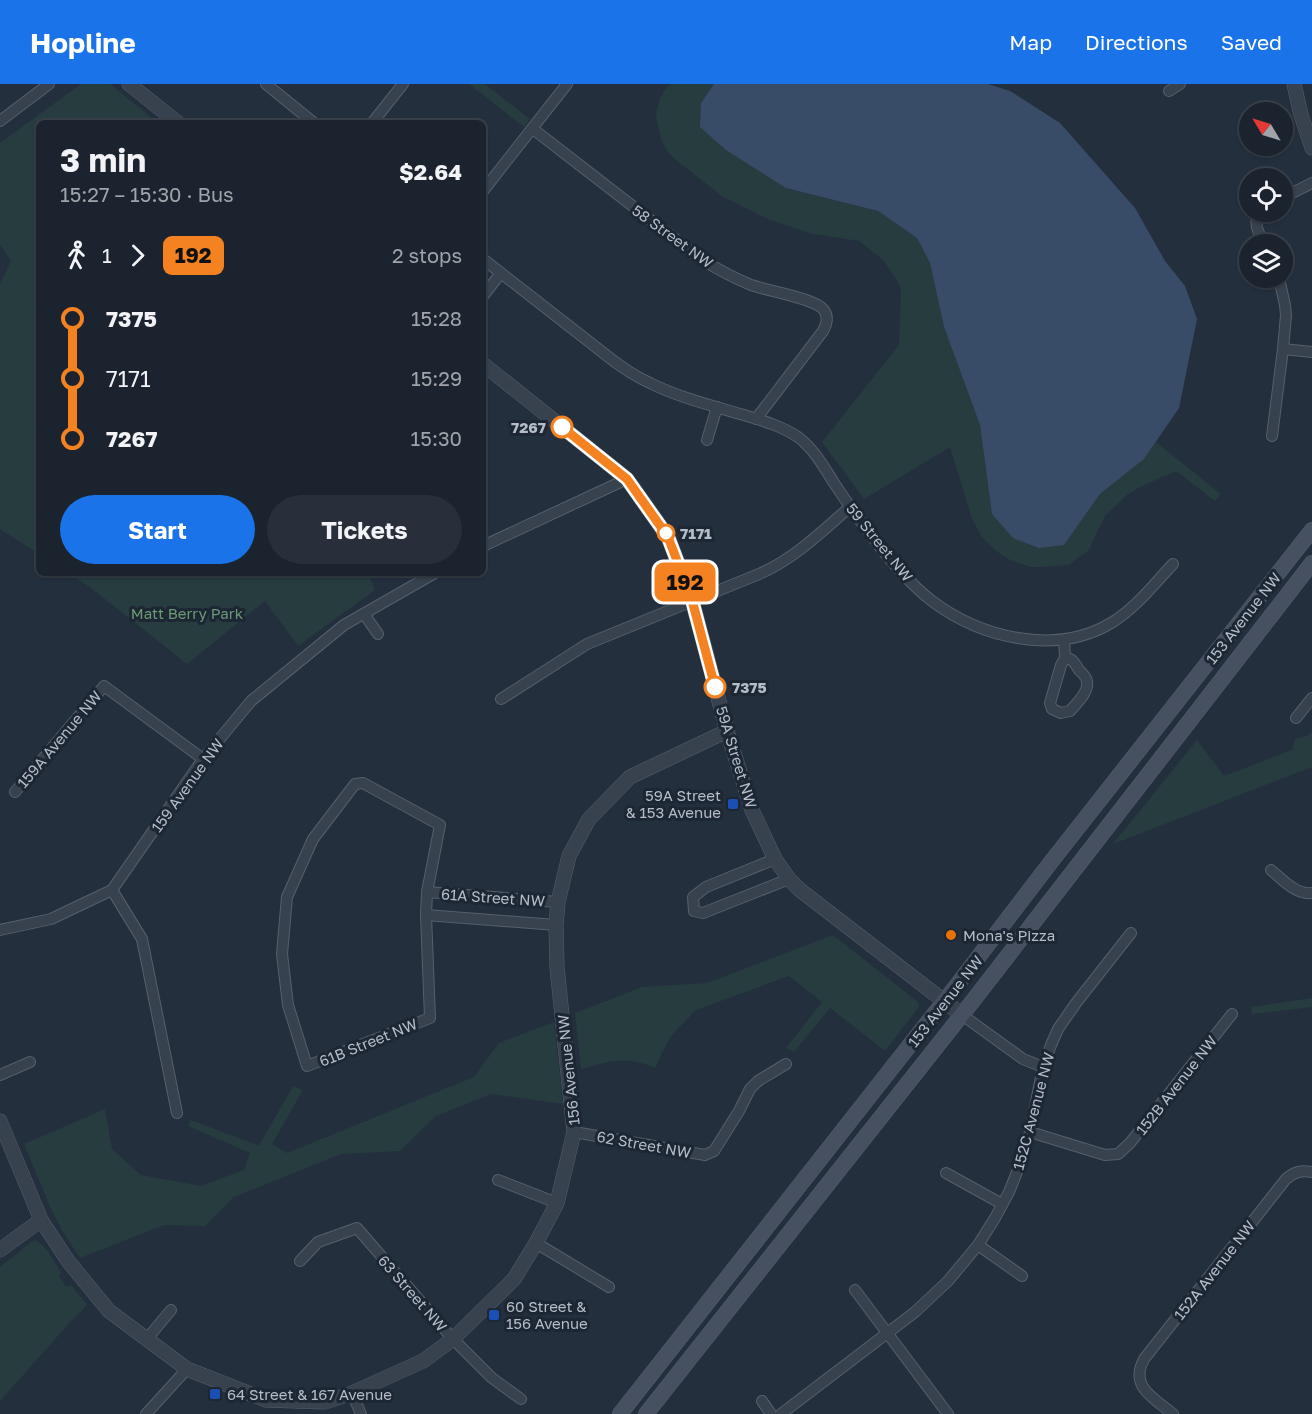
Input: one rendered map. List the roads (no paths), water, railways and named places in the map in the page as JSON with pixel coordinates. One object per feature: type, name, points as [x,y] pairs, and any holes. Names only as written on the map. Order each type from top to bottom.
[{"type":"main road","name":"153 Avenue NW","points":[[620,1414],[1312,530]]},
{"type":"main road","name":"153 Avenue NW","points":[[646,1414],[962,1015],[1312,563]]},
{"type":"street","points":[[0,121],[49,84]]},
{"type":"street","points":[[129,84],[174,120]]},
{"type":"street","points":[[266,84],[310,120]]},
{"type":"street","points":[[374,120],[403,84]]},
{"type":"street","points":[[486,187],[567,84]]},
{"type":"street","points":[[1169,91],[1180,84]]},
{"type":"street","points":[[1294,84],[1312,148]]},
{"type":"street","name":"58 Street NW","points":[[533,129],[700,259],[751,285],[813,303],[822,309],[826,315],[824,332],[756,419]]},
{"type":"street","points":[[1293,192],[1312,183]]},
{"type":"street","name":"59 Street NW","points":[[486,261],[638,377],[658,387],[787,430],[804,442],[880,546],[924,595],[944,609],[977,626],[1006,636],[1040,640],[1064,640],[1100,629],[1135,605],[1173,564]]},
{"type":"street","points":[[486,292],[501,273]]},
{"type":"street","points":[[1272,436],[1283,349],[1285,305],[1282,288]]},
{"type":"street","points":[[1283,349],[1312,352]]},
{"type":"street","name":"59A Street NW","points":[[486,366],[627,479],[668,537],[692,600],[727,731],[752,810],[776,859],[789,879],[800,890],[962,1015],[1023,1059],[1043,1067]]},
{"type":"street","points":[[706,440],[717,407]]},
{"type":"street","points":[[486,545],[627,479]]},
{"type":"street","points":[[501,699],[587,644],[783,563],[850,507]]},
{"type":"street","name":"159 Avenue NW","points":[[0,930],[51,919],[111,890],[203,759],[251,701],[344,625],[430,576]]},
{"type":"street","points":[[364,614],[378,634]]},
{"type":"street","points":[[1064,640],[1065,658],[1060,665],[1050,703],[1052,708],[1061,713],[1071,711],[1088,685],[1074,661],[1065,658]]},
{"type":"street","name":"159A Avenue NW","points":[[15,792],[104,686],[203,759]]},
{"type":"street","points":[[1296,717],[1312,698]]},
{"type":"street","name":"156 Avenue NW","points":[[0,1121],[5,1146],[41,1220],[68,1261],[109,1311],[187,1369],[266,1400],[325,1402],[352,1393],[423,1361],[453,1339],[514,1279],[536,1244],[557,1203],[574,1132],[557,967],[556,925],[558,902],[569,855],[589,819],[630,777],[727,731]]},
{"type":"street","name":"61B Street NW","points":[[426,915],[430,1018],[307,1066],[288,1005],[282,954],[287,897],[313,838],[354,784],[363,783],[440,825],[427,892]]},
{"type":"street","points":[[776,859],[706,887],[693,897],[694,910],[703,913],[789,879]]},
{"type":"street","points":[[1271,870],[1297,891],[1312,893]]},
{"type":"street","points":[[111,890],[142,939],[177,1113]]},
{"type":"street","points":[[426,915],[427,892]]},
{"type":"street","name":"61A Street NW","points":[[427,892],[558,902]]},
{"type":"street","name":"61A Street NW","points":[[426,915],[556,925]]},
{"type":"street","name":"152C Avenue NW","points":[[781,1414],[915,1312],[938,1292],[978,1245],[995,1218],[1015,1178],[1030,1132],[1043,1067],[1051,1044],[1066,1017],[1131,933]]},
{"type":"street","name":"152B Avenue NW","points":[[1030,1132],[1105,1155],[1118,1154],[1130,1143],[1232,1014]]},
{"type":"street","points":[[0,1075],[30,1062]]},
{"type":"street","name":"62 Street NW","points":[[574,1132],[705,1155],[714,1151],[740,1111],[750,1089],[758,1081],[786,1064]]},
{"type":"street","name":"152A Avenue NW","points":[[1173,1414],[1142,1387],[1139,1370],[1144,1359],[1286,1179],[1296,1172],[1306,1171]]},
{"type":"street","points":[[946,1173],[1002,1204]]},
{"type":"street","points":[[498,1180],[557,1203]]},
{"type":"street","points":[[0,1250],[41,1220]]},
{"type":"street","name":"63 Street NW","points":[[300,1261],[318,1242],[357,1228],[453,1339],[492,1378],[521,1399]]},
{"type":"street","points":[[536,1244],[609,1287]]},
{"type":"street","points":[[978,1245],[1022,1276]]},
{"type":"street","points":[[855,1290],[948,1414]]},
{"type":"street","points":[[146,1340],[171,1311]]},
{"type":"street","points":[[146,1414],[187,1369]]},
{"type":"street","points":[[352,1393],[361,1414]]},
{"type":"street","points":[[762,1401],[771,1414]]},
{"type":"water","points":[[714,84],[988,84],[1010,91],[1060,123],[1135,208],[1165,261],[1185,286],[1197,319],[1179,408],[1144,459],[1100,494],[1064,545],[1039,548],[1013,538],[992,514],[980,425],[944,327],[930,263],[917,238],[878,211],[786,188],[726,150],[700,127],[701,103]]},
{"type":"place","name":"7267","points":[[562,427]]},
{"type":"place","name":"7171","points":[[666,533]]},
{"type":"place","name":"7375","points":[[715,687]]},
{"type":"place","name":"59A Street & 153 Avenue","points":[[733,804]]},
{"type":"place","name":"Mona's Pizza","points":[[951,935]]},
{"type":"place","name":"60 Street & 156 Avenue","points":[[494,1315]]},
{"type":"place","name":"64 Street & 167 Avenue","points":[[215,1394]]},
{"type":"park label","name":"Matt Berry Park","points":[[187,613]]}]
